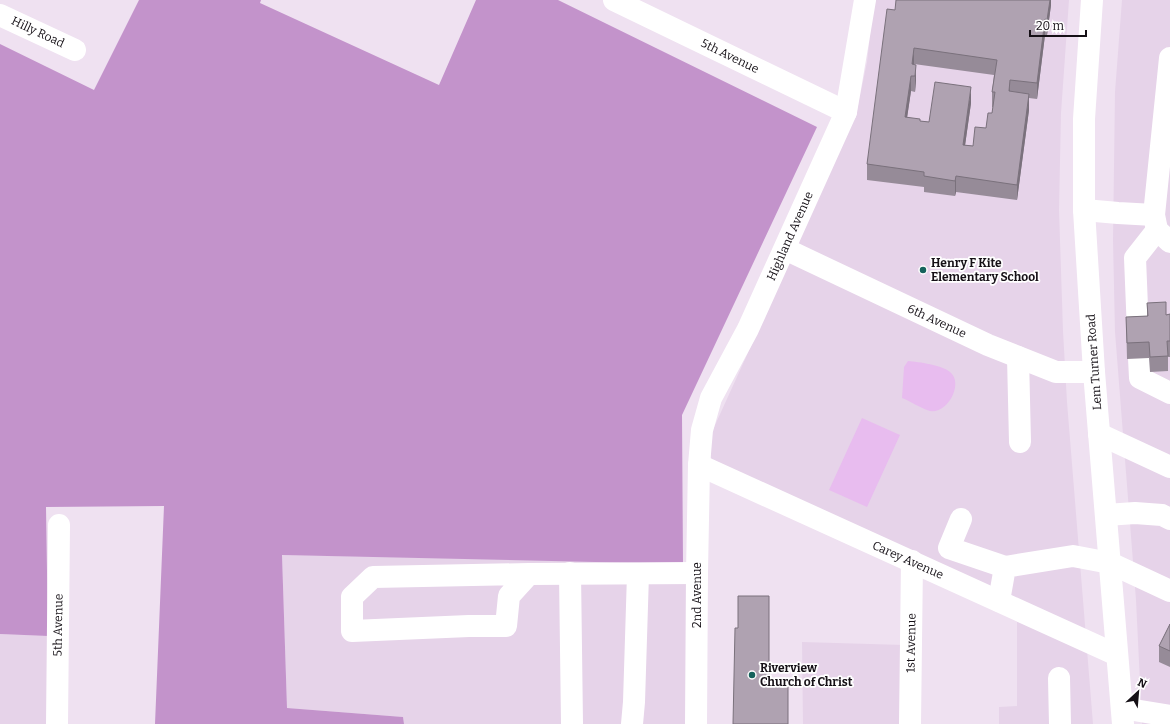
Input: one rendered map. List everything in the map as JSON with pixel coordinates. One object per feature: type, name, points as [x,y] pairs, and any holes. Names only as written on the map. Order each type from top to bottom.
[{"type":"street","name":"5th Avenue","points":[[614,0],[846,112]]},
{"type":"street","name":"Highland Avenue","points":[[699,465],[702,430],[711,398],[748,329],[846,112],[865,0]]},
{"type":"street","name":"Lem Turner Road","points":[[1092,0],[1084,119],[1084,210],[1094,372],[1122,716]]},
{"type":"street","name":"Hilly Road","points":[[0,15],[75,50]]},
{"type":"street","points":[[1138,332],[1135,258],[1160,229],[1170,58]]},
{"type":"street","points":[[1084,210],[1118,213],[1160,229]]},
{"type":"street","name":"6th Avenue","points":[[785,249],[988,345],[1018,357],[1056,372],[1094,372]]},
{"type":"street","points":[[1018,357],[1020,442]]},
{"type":"street","points":[[1139,358],[1140,378],[1170,393]]},
{"type":"street","points":[[1099,434],[1170,467]]},
{"type":"street","name":"Carey Avenue","points":[[699,465],[1117,655]]},
{"type":"street","name":"2nd Avenue","points":[[696,724],[699,465]]},
{"type":"street","points":[[1106,514],[1135,513],[1162,515],[1170,519]]},
{"type":"street","points":[[961,519],[949,548],[1005,567],[1073,556],[1110,563],[1170,591]]},
{"type":"street","name":"5th Avenue","points":[[56,724],[59,525]]},
{"type":"street","name":"1st Avenue","points":[[910,724],[912,561]]},
{"type":"street","points":[[999,601],[1005,567]]},
{"type":"street","points":[[529,574],[509,596],[506,626],[469,626],[352,631],[352,597],[373,577],[570,573],[697,573]]},
{"type":"street","points":[[570,573],[572,724]]},
{"type":"street","points":[[632,724],[638,574]]},
{"type":"street","points":[[1059,678],[1060,724]]},
{"type":"street","points":[[1122,716],[1168,718]]},
{"type":"shaded area","points":[[139,0],[261,0],[260,3],[439,85],[476,0],[558,0],[817,127],[682,415],[683,564],[282,555],[287,708],[403,717],[404,724],[155,724],[164,506],[46,507],[48,636],[0,634],[0,44],[94,90]]},
{"type":"shaded area","name":"Henry F Kite Elementary School","points":[[874,0],[1069,0],[1061,113],[1059,210],[1063,331],[1067,402],[1093,724],[999,724],[999,707],[1017,706],[1017,602],[711,464],[711,434],[856,115],[867,62]]},
{"type":"shaded area","points":[[1122,0],[1170,0],[1170,724],[1142,724],[1136,600],[1115,332],[1113,240],[1115,92]]},
{"type":"shaded area","points":[[908,361],[942,367],[950,372],[954,377],[955,390],[948,403],[943,408],[937,411],[930,411],[902,398],[904,367]]},
{"type":"shaded area","points":[[862,418],[900,435],[867,507],[829,490]]},
{"type":"shaded area","points":[[282,555],[708,563],[704,724],[404,724],[403,717],[287,708]]},
{"type":"shaded area","points":[[0,634],[48,636],[47,724],[0,724]]},
{"type":"shaded area","points":[[802,642],[904,645],[904,724],[803,724]]},
{"type":"building","points":[[896,0],[1050,0],[1047,20],[1045,19],[1037,83],[1010,80],[1009,91],[1029,94],[1017,185],[956,176],[955,181],[924,176],[924,172],[867,164],[887,9],[895,10]],"holes":[[[914,48],[997,60],[992,92],[995,92],[992,113],[988,113],[986,128],[975,127],[973,146],[963,145],[971,87],[935,82],[929,122],[905,117],[911,76],[915,76],[916,65],[912,64]]]},
{"type":"building","points":[[1166,302],[1166,315],[1170,314],[1170,341],[1167,341],[1168,356],[1150,357],[1149,342],[1127,343],[1126,317],[1148,316],[1147,303]]},
{"type":"building","name":"Riverview Church of Christ","points":[[738,596],[769,596],[769,682],[788,682],[788,724],[733,724],[735,628],[738,628]]},
{"type":"building","points":[[1170,624],[1170,651],[1159,646]]},
{"type":"place","name":"Henry F Kite Elementary School","points":[[923,270]]},
{"type":"place","name":"Riverview Church of Christ","points":[[752,675]]}]
